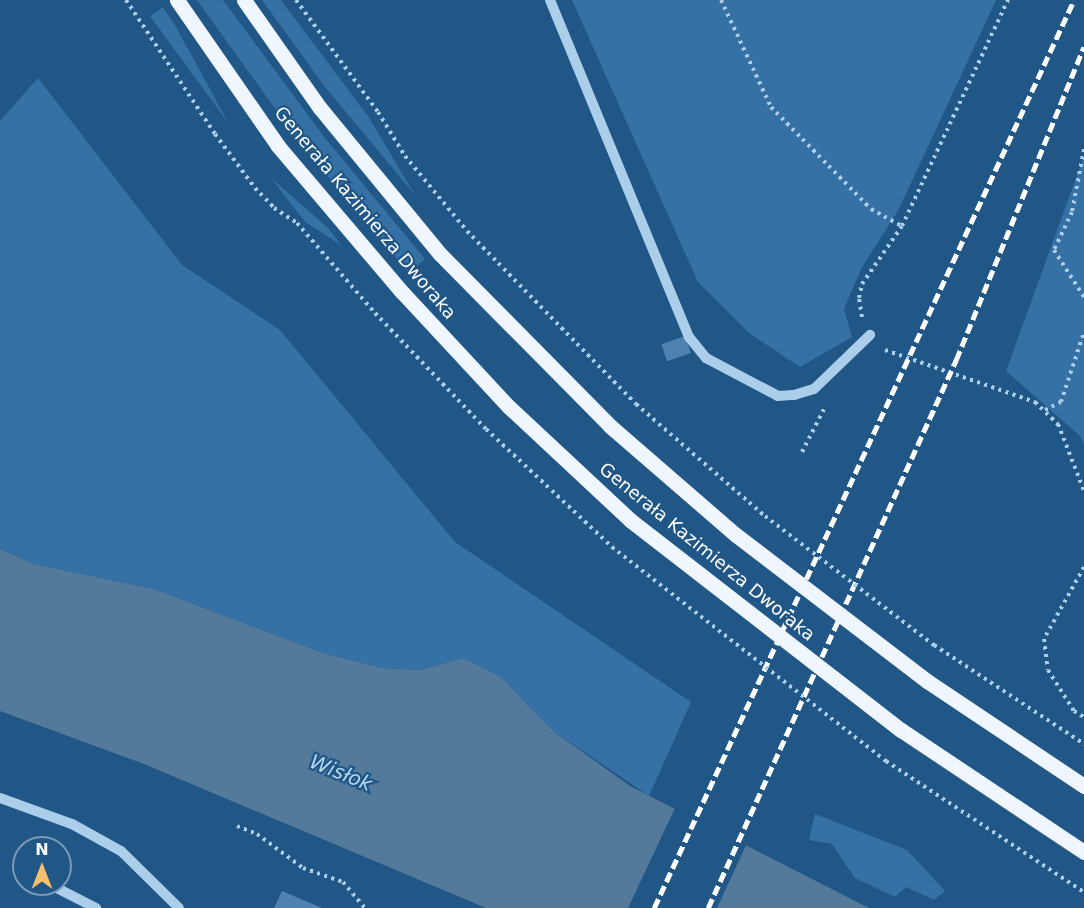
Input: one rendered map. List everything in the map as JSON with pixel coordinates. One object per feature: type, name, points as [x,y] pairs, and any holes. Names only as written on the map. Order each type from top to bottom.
[{"type":"main road","name":"Generała Kazimierza Dworaka","points":[[177,0],[278,146],[402,292],[509,407],[630,520],[901,730],[1084,852]]},
{"type":"main road","name":"Generała Kazimierza Dworaka","points":[[244,0],[320,108],[440,254],[610,426],[736,535],[927,681],[1084,786]]},
{"type":"lane","points":[[550,0],[689,337],[706,358],[778,396],[794,395],[814,389],[870,335]]},
{"type":"lane","points":[[0,798],[72,824],[121,851],[179,908]]},
{"type":"lane","points":[[72,896],[96,908]]},
{"type":"path","points":[[134,0],[127,2],[214,134],[255,188],[274,208],[297,223],[375,313]]},
{"type":"path","points":[[296,0],[378,112],[405,156],[467,231],[628,396],[748,502],[934,645],[1084,744]]},
{"type":"path","points":[[722,0],[771,107],[871,209],[902,226]]},
{"type":"path","points":[[1008,0],[902,226],[862,284],[860,311],[870,335],[886,351],[1017,393],[1044,410],[1058,424],[1084,490]]},
{"type":"path","points":[[1084,149],[1072,212],[1054,250],[1084,297]]},
{"type":"path","points":[[1044,410],[1061,402],[1084,332]]},
{"type":"path","points":[[802,452],[823,410]]},
{"type":"path","points":[[1084,567],[1044,639],[1048,670],[1074,711],[1084,717]]},
{"type":"path","points":[[237,826],[257,834],[303,868],[343,882],[365,908]]},
{"type":"shaded area","points":[[197,0],[223,0],[325,138],[425,259],[409,273],[299,142]]},
{"type":"shaded area","points":[[262,0],[281,0],[368,116],[415,195],[325,87]]},
{"type":"shaded area","points":[[572,0],[996,0],[899,209],[861,269],[844,309],[852,337],[800,367],[749,333],[698,282]]},
{"type":"shaded area","points":[[163,7],[176,27],[229,124],[150,16]]},
{"type":"shaded area","points":[[38,78],[182,265],[280,330],[455,542],[691,702],[649,796],[552,730],[501,677],[463,658],[421,670],[382,668],[323,653],[154,589],[34,564],[0,549],[0,121]]},
{"type":"shaded area","points":[[1084,156],[1084,444],[1080,436],[1006,371]]},
{"type":"shaded area","points":[[271,178],[328,228],[341,245],[305,222]]},
{"type":"shaded area","points":[[815,814],[907,850],[945,891],[934,900],[906,887],[895,897],[855,878],[832,844],[809,840]]},
{"type":"water","name":"Wisłok","points":[[0,549],[34,564],[154,589],[323,653],[382,668],[421,670],[463,658],[501,677],[552,730],[630,786],[869,908],[486,908],[144,764],[0,711]]},
{"type":"pier","points":[[676,806],[748,841],[717,908],[628,908]]},
{"type":"building","points":[[685,336],[691,353],[667,361],[661,344]]},
{"type":"building","points":[[282,891],[322,908],[274,908]]},
{"type":"railway","points":[[654,908],[1074,0]]},
{"type":"railway","points":[[708,908],[956,360],[1084,47]]}]
